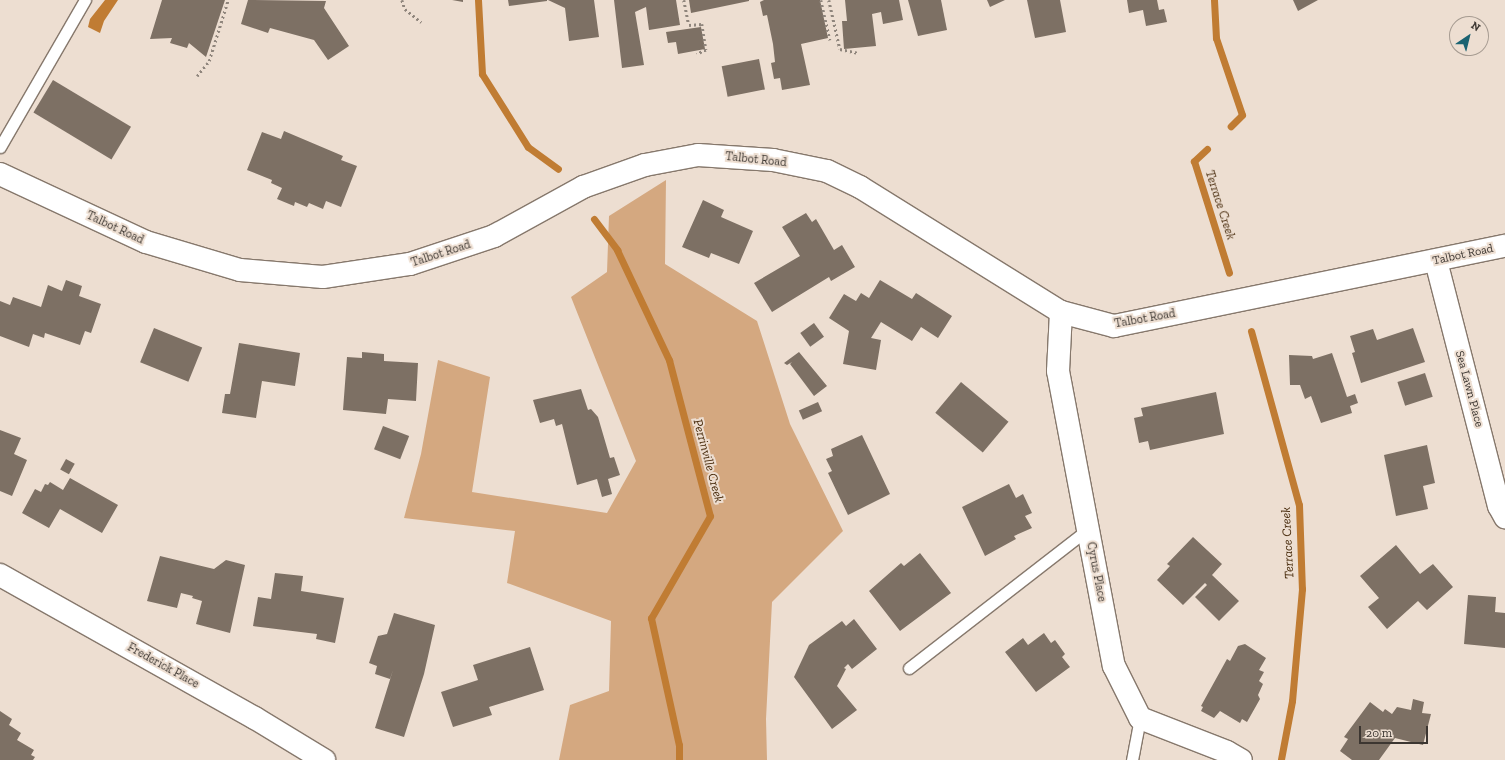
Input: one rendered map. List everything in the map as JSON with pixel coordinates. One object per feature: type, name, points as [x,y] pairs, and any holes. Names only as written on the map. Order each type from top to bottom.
[{"type":"street","name":"Talbot Road","points":[[0,174],[146,242],[240,270],[323,277],[410,264],[487,239],[583,187],[645,165],[698,155],[773,160],[827,172],[860,187],[1061,312],[1114,326],[1505,246]]},
{"type":"street","name":"Sea Lawn Place","points":[[1436,261],[1499,506],[1505,518]]},
{"type":"street","name":"Cyrus Place","points":[[1061,312],[1058,371],[1114,666],[1140,718]]},
{"type":"street","name":"Frederick Place","points":[[0,575],[255,718],[324,760]]},
{"type":"street","points":[[1140,718],[1227,752],[1241,760]]},
{"type":"lane","points":[[0,147],[85,0]]},
{"type":"lane","points":[[909,668],[1088,529]]},
{"type":"lane","points":[[1132,760],[1140,718]]},
{"type":"path","points":[[197,76],[209,61],[228,0]]},
{"type":"path","points":[[402,0],[405,9],[421,22]]},
{"type":"path","points":[[684,0],[689,25],[702,24],[706,50],[697,54]]},
{"type":"path","points":[[821,0],[830,40]]},
{"type":"path","points":[[829,0],[840,49],[858,53]]},
{"type":"shaded area","points":[[105,0],[118,0],[104,21],[100,33],[88,27],[90,19]]},
{"type":"shaded area","points":[[666,180],[665,264],[757,321],[790,424],[843,531],[772,602],[766,719],[767,760],[559,760],[570,705],[609,691],[611,621],[507,583],[515,531],[404,518],[421,454],[438,360],[490,377],[472,492],[607,513],[636,461],[571,297],[607,272],[609,216]]},
{"type":"building","points":[[162,0],[225,0],[206,57],[189,43],[187,48],[170,43],[172,38],[150,39]]},
{"type":"building","points":[[248,0],[326,1],[324,8],[349,46],[328,60],[314,40],[270,28],[268,33],[241,24]]},
{"type":"building","points":[[452,0],[463,0],[463,2]]},
{"type":"building","points":[[508,0],[547,0],[547,1],[509,6]]},
{"type":"building","points":[[548,0],[594,0],[599,37],[569,41],[565,8]]},
{"type":"building","points":[[614,0],[676,0],[680,25],[649,30],[646,7],[635,12],[644,65],[622,68]]},
{"type":"building","points":[[689,0],[749,0],[749,1],[691,13]]},
{"type":"building","points":[[764,0],[820,0],[828,38],[801,44],[810,85],[782,90],[780,78],[774,79],[771,63],[775,62],[773,44],[767,15],[763,16],[760,2]]},
{"type":"building","points":[[845,0],[899,0],[903,20],[883,24],[881,12],[872,14],[876,46],[844,49],[842,21],[847,21]]},
{"type":"building","points":[[908,0],[941,0],[947,30],[918,36]]},
{"type":"building","points":[[987,0],[1005,0],[990,7]]},
{"type":"building","points":[[1027,0],[1060,0],[1066,32],[1035,38]]},
{"type":"building","points":[[1127,0],[1157,0],[1159,10],[1164,9],[1167,22],[1146,26],[1143,10],[1129,13]]},
{"type":"building","points":[[1293,0],[1318,0],[1298,11]]},
{"type":"building","points":[[701,27],[705,49],[678,54],[676,42],[668,43],[666,32]]},
{"type":"building","points":[[759,59],[765,89],[728,97],[722,66]]},
{"type":"building","points":[[53,80],[131,127],[111,159],[33,113]]},
{"type":"building","points":[[284,131],[343,156],[341,160],[357,166],[341,207],[326,201],[323,209],[309,203],[307,207],[295,202],[294,206],[277,199],[282,188],[271,183],[272,180],[247,170],[262,132],[281,139]]},
{"type":"building","points":[[703,200],[724,210],[721,217],[753,231],[739,264],[711,253],[709,258],[682,247]]},
{"type":"building","points":[[806,213],[812,222],[816,219],[834,250],[842,245],[855,267],[831,281],[829,277],[772,312],[754,283],[800,256],[782,227]]},
{"type":"building","points":[[66,280],[82,286],[79,296],[101,304],[91,333],[85,331],[80,345],[45,333],[44,338],[33,334],[29,347],[0,336],[0,301],[10,305],[13,297],[41,307],[48,285],[62,291]]},
{"type":"building","points":[[880,280],[912,299],[916,293],[952,316],[938,338],[921,327],[912,341],[881,322],[871,338],[881,340],[876,370],[843,364],[849,331],[829,318],[844,294],[856,301],[861,293],[869,298]]},
{"type":"building","points":[[814,323],[824,337],[810,347],[800,333]]},
{"type":"building","points":[[154,328],[202,347],[188,382],[140,362]]},
{"type":"building","points":[[1413,328],[1425,362],[1361,383],[1352,353],[1355,352],[1350,336],[1373,329],[1377,340]]},
{"type":"building","points":[[239,343],[300,353],[295,386],[262,381],[256,418],[222,413],[225,394],[230,394]]},
{"type":"building","points":[[362,352],[384,354],[384,361],[418,363],[416,401],[388,399],[386,414],[343,410],[347,357],[362,358]]},
{"type":"building","points":[[799,352],[827,386],[814,396],[790,364],[792,362],[787,365],[784,363]]},
{"type":"building","points":[[1332,353],[1347,397],[1355,394],[1358,403],[1350,406],[1352,413],[1321,423],[1311,396],[1305,399],[1300,385],[1290,385],[1289,355],[1312,356],[1313,359]]},
{"type":"building","points":[[1425,373],[1433,397],[1405,406],[1397,382]]},
{"type":"building","points":[[961,382],[1008,422],[983,452],[935,413]]},
{"type":"building","points":[[581,389],[588,410],[591,409],[598,417],[610,458],[614,457],[620,475],[608,479],[612,494],[602,497],[597,479],[577,485],[562,424],[556,426],[554,419],[540,423],[533,400]]},
{"type":"building","points":[[1216,392],[1224,434],[1150,450],[1148,441],[1139,443],[1134,418],[1143,416],[1141,408]]},
{"type":"building","points":[[818,402],[822,411],[803,420],[799,411]]},
{"type":"building","points":[[383,426],[409,436],[400,459],[374,449]]},
{"type":"building","points":[[0,430],[21,438],[14,454],[27,460],[12,496],[0,491]]},
{"type":"building","points":[[862,435],[890,494],[848,515],[828,473],[832,471],[826,459],[833,456],[831,449]]},
{"type":"building","points":[[1427,445],[1435,483],[1423,486],[1428,509],[1396,516],[1384,455]]},
{"type":"building","points":[[66,459],[75,464],[69,474],[60,469]]},
{"type":"building","points":[[70,478],[118,505],[102,533],[60,509],[49,528],[22,513],[35,489],[41,492],[45,484],[48,485],[50,482],[63,490]]},
{"type":"building","points":[[1009,484],[1016,498],[1023,494],[1032,513],[1025,516],[1032,528],[1014,536],[1016,539],[985,556],[962,507]]},
{"type":"building","points":[[1193,537],[1222,564],[1212,575],[1239,601],[1219,621],[1195,597],[1207,585],[1205,583],[1183,605],[1157,580],[1170,566],[1167,564]]},
{"type":"building","points":[[1396,545],[1420,574],[1433,564],[1453,587],[1427,610],[1418,601],[1387,629],[1368,607],[1379,598],[1360,576]]},
{"type":"building","points":[[920,553],[951,593],[900,631],[869,591],[901,563],[904,566]]},
{"type":"building","points":[[160,556],[214,569],[226,560],[245,565],[230,633],[196,624],[202,601],[192,598],[193,596],[181,593],[177,608],[147,601]]},
{"type":"building","points":[[275,573],[303,576],[301,591],[344,598],[335,643],[316,639],[317,634],[253,626],[258,597],[271,599]]},
{"type":"building","points":[[1468,595],[1496,597],[1495,612],[1505,613],[1505,648],[1464,644]]},
{"type":"building","points":[[394,613],[435,625],[424,674],[404,737],[375,728],[393,670],[390,679],[375,674],[377,666],[369,663],[378,636],[387,634]]},
{"type":"building","points":[[854,619],[877,649],[852,669],[848,664],[844,668],[846,669],[837,686],[857,710],[832,729],[794,677],[809,645],[842,621],[846,626]]},
{"type":"building","points":[[1044,633],[1051,643],[1055,640],[1065,654],[1062,657],[1070,667],[1036,692],[1005,652],[1023,638],[1028,645]]},
{"type":"building","points":[[1245,644],[1266,658],[1259,670],[1264,672],[1259,681],[1263,684],[1258,695],[1260,699],[1247,722],[1242,719],[1240,723],[1220,711],[1214,718],[1201,711],[1203,707],[1201,706],[1227,659],[1230,661],[1238,646]]},
{"type":"building","points":[[530,647],[544,690],[489,707],[492,715],[453,727],[441,692],[478,680],[473,665]]},
{"type":"building","points":[[1413,699],[1424,702],[1422,713],[1431,714],[1423,745],[1395,738],[1379,760],[1352,760],[1340,751],[1348,739],[1344,737],[1370,702],[1383,712],[1385,709],[1392,714],[1397,707],[1411,710]]},
{"type":"building","points":[[0,711],[12,719],[9,725],[21,733],[17,740],[34,750],[31,755],[35,757],[33,760],[0,760]]},
{"type":"waterway","name":"Perrinville Creek","points":[[478,0],[482,74],[528,147],[558,169]]},
{"type":"waterway","name":"Terrace Creek","points":[[1214,0],[1216,38],[1242,115],[1231,126]]},
{"type":"waterway","name":"Terrace Creek","points":[[1207,149],[1194,161],[1229,273]]},
{"type":"waterway","name":"Perrinville Creek","points":[[594,219],[617,250],[669,360],[710,516],[651,618],[679,745],[679,760]]},
{"type":"waterway","name":"Terrace Creek","points":[[1251,331],[1299,505],[1302,589],[1292,701],[1281,759]]}]
